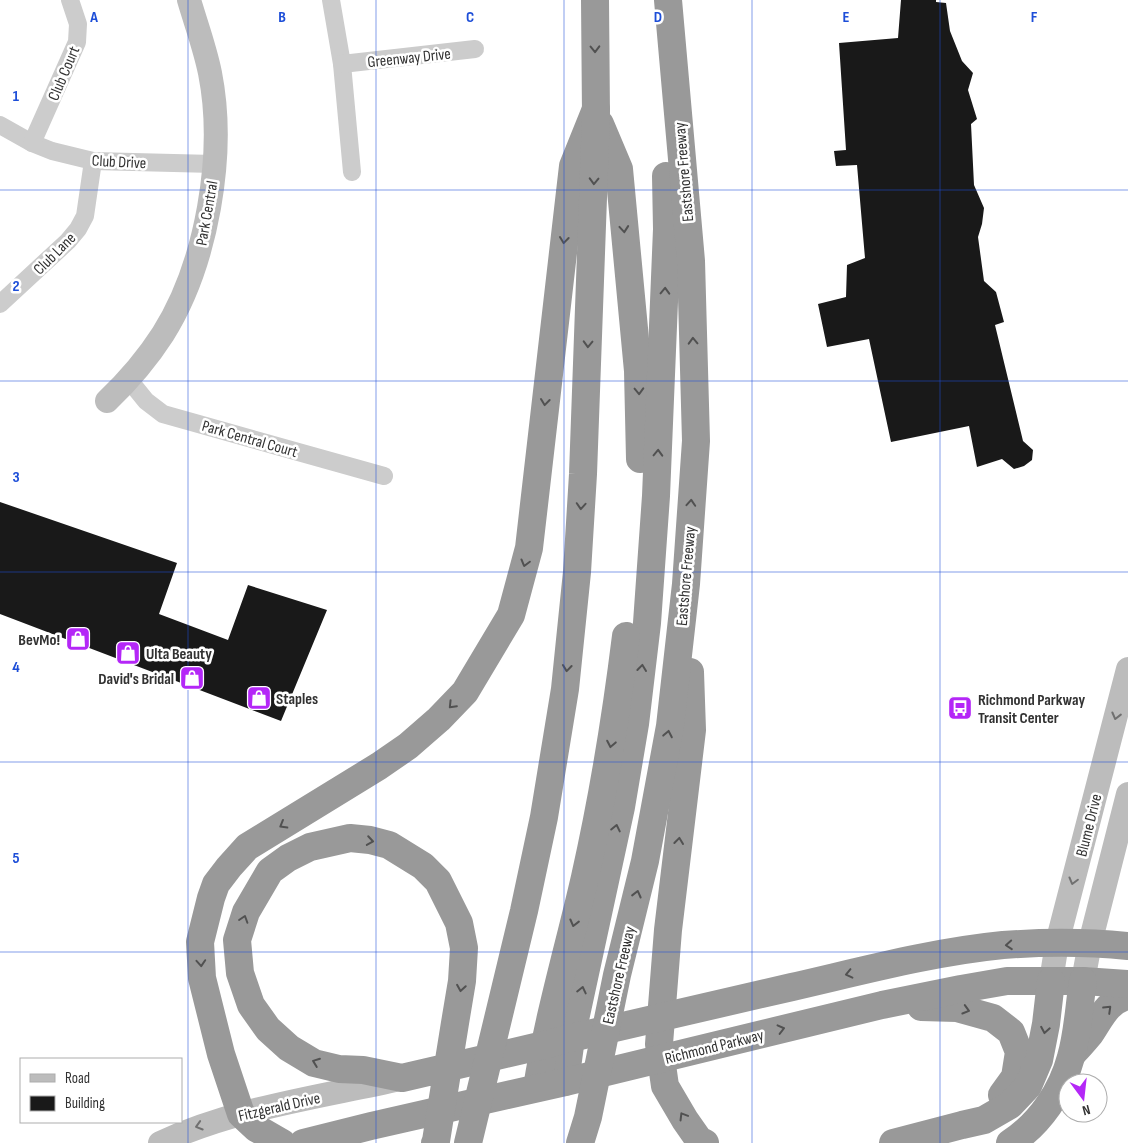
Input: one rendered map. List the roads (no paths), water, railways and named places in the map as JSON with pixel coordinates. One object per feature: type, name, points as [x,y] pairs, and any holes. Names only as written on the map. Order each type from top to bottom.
[{"type":"highway","points":[[468,1143],[524,910],[544,817],[565,689],[577,572],[583,474],[596,112],[595,0]]},
{"type":"highway","points":[[538,1088],[544,1045],[596,876],[621,807],[636,715],[647,623],[656,496],[668,229],[660,0]]},
{"type":"highway","name":"Eastshore Freeway","points":[[580,1143],[588,1117],[616,975],[647,851],[670,726],[686,584],[696,441],[691,261],[668,0]]},
{"type":"highway","points":[[565,1082],[596,876],[628,626],[639,500],[641,439],[638,371],[619,169],[596,112]]},
{"type":"highway","points":[[282,1143],[256,1128],[241,1114],[221,1054],[202,978],[200,942],[211,898],[228,867],[247,847],[379,766],[408,746],[439,718],[465,692],[511,615],[529,548],[573,166],[596,112]]},
{"type":"highway","points":[[686,584],[692,730],[668,930],[659,1044],[665,1086],[685,1120],[699,1140],[704,1143]]},
{"type":"highway","points":[[435,1143],[462,981],[464,948],[459,923],[451,904],[438,881],[423,866],[389,845],[370,840],[350,838],[310,847],[288,858],[270,871],[246,912],[237,940],[240,973],[251,1006],[268,1029],[289,1048],[314,1063],[339,1069],[363,1070],[402,1078],[544,1045],[571,1038],[886,965],[953,952],[1004,945],[1057,943],[1090,942],[1128,946]]},
{"type":"highway","name":"Richmond Parkway","points":[[304,1143],[882,1005],[960,989],[1007,981],[1083,981],[1128,984]]},
{"type":"highway","points":[[894,1143],[984,1120],[1010,1106],[1028,1086],[1039,1060],[1046,1024],[1051,981]]},
{"type":"highway","points":[[1010,1143],[1046,1109],[1067,1072],[1072,1055],[1083,981]]},
{"type":"highway","points":[[1072,1055],[1091,1032],[1100,1016],[1119,998],[1128,996]]},
{"type":"highway","points":[[882,1005],[957,1008],[993,1018],[1011,1032],[1019,1052],[1015,1077],[1002,1095],[962,1125]]},
{"type":"street","name":"Club Court","points":[[32,143],[77,42],[78,24],[70,0]]},
{"type":"street","name":"Park Central","points":[[107,401],[129,380],[163,334],[184,296],[198,255],[209,208],[214,164],[215,121],[210,74],[189,0]]},
{"type":"street","points":[[331,0],[342,64],[352,172]]},
{"type":"street","name":"Greenway Drive","points":[[342,64],[475,49]]},
{"type":"street","name":"Club Drive","points":[[0,125],[32,143],[52,151],[93,161],[214,164]]},
{"type":"street","name":"Club Lane","points":[[0,304],[68,241],[78,229],[85,216],[93,161]]},
{"type":"street","name":"Park Central Court","points":[[129,380],[146,401],[163,414],[384,476]]},
{"type":"street","name":"Blume Drive","points":[[1051,981],[1057,943],[1128,669]]},
{"type":"street","name":"Blume Drive","points":[[1083,981],[1090,942],[1128,794]]},
{"type":"street","name":"Fitzgerald Drive","points":[[160,1143],[189,1129],[241,1114],[402,1078]]},
{"type":"place","name":"BevMo!","points":[[78,639]]},
{"type":"place","name":"Ulta Beauty","points":[[128,653]]},
{"type":"place","name":"David's Bridal","points":[[192,678]]},
{"type":"place","name":"Staples","points":[[259,698]]},
{"type":"place","name":"Richmond Parkway Transit Center","points":[[960,708]]}]
